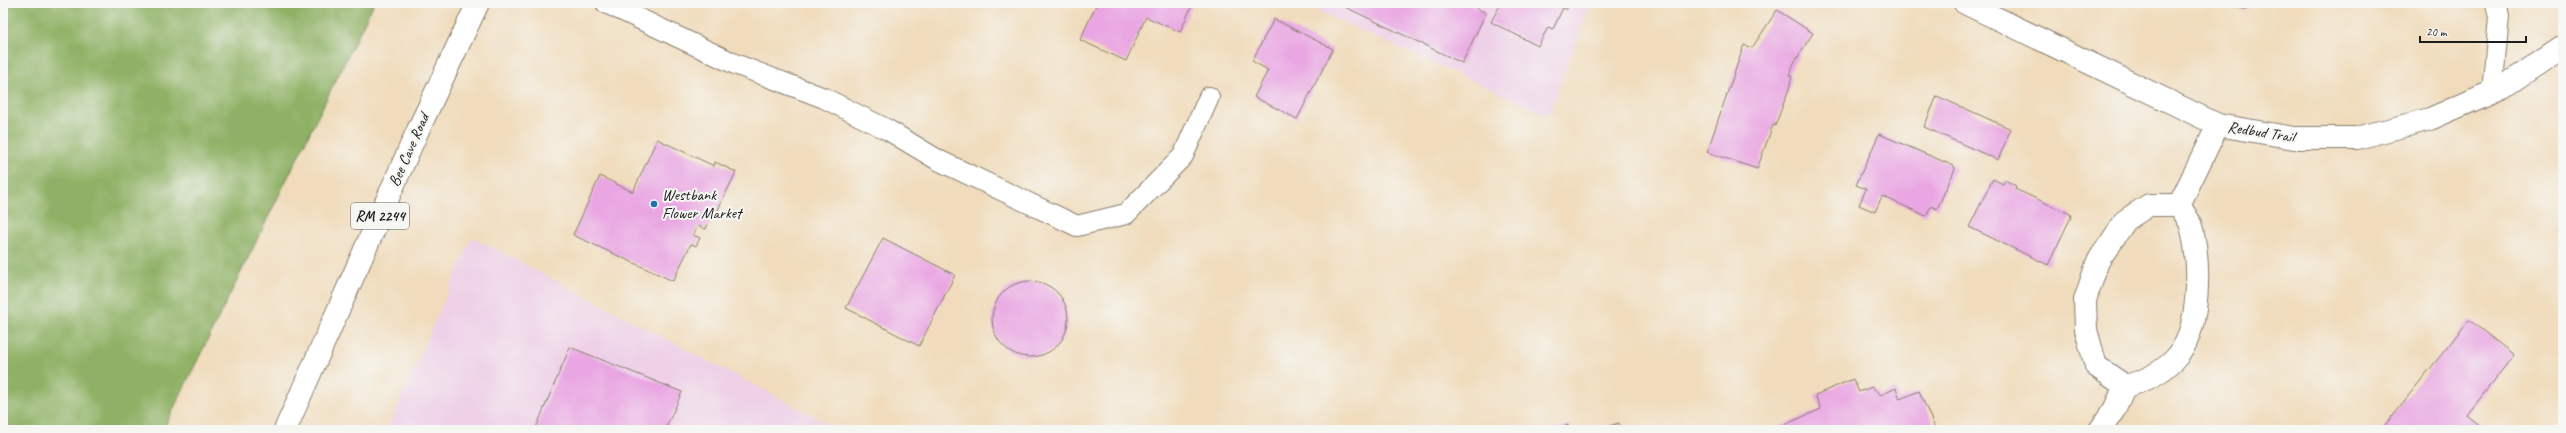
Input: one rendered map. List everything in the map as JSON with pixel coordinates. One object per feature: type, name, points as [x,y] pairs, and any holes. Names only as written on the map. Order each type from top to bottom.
[{"type":"street","name":"Bee Cave Road","points":[[285,430],[418,130],[478,3]]},
{"type":"street","name":"Redbud Trail","points":[[1965,3],[2218,125],[2294,138],[2357,138],[2430,119],[2492,92],[2563,47]]},
{"type":"street","points":[[2179,205],[2218,125]]},
{"type":"street","points":[[2149,205],[2179,205],[2191,225],[2197,256],[2193,325],[2176,358],[2144,382],[2125,386],[2096,366],[2086,330],[2085,300],[2098,261],[2126,220],[2149,205]]},
{"type":"street","points":[[2100,430],[2114,410],[2125,386]]},
{"type":"lane","points":[[606,3],[735,64],[824,98],[888,130],[938,160],[1077,226],[1126,214],[1183,156],[1209,97]]},
{"type":"lane","points":[[2492,92],[2499,17],[2496,3]]},
{"type":"shaded area","points":[[1300,3],[1591,3],[1548,115]]},
{"type":"shaded area","points":[[472,237],[840,430],[387,430]]},
{"type":"green space","points":[[3,3],[374,3],[163,430],[3,430]]},
{"type":"building","points":[[1097,3],[1193,3],[1180,32],[1146,17],[1126,61],[1080,40]]},
{"type":"building","points":[[1342,3],[1466,3],[1486,13],[1462,63],[1341,5]]},
{"type":"building","points":[[1501,3],[1570,3],[1566,10],[1563,8],[1553,29],[1548,27],[1538,46],[1491,22]]},
{"type":"building","points":[[2219,3],[2256,3],[2256,5],[2244,9]]},
{"type":"building","points":[[1777,10],[1813,33],[1794,63],[1789,76],[1792,76],[1789,89],[1775,126],[1773,125],[1757,169],[1707,152],[1744,45],[1752,48]]},
{"type":"building","points":[[1274,19],[1333,49],[1297,119],[1254,97],[1268,70],[1252,61]]},
{"type":"building","points":[[1937,96],[2011,129],[1998,160],[1924,127]]},
{"type":"building","points":[[1879,134],[1954,166],[1955,169],[1937,209],[1931,206],[1926,216],[1882,196],[1875,212],[1859,205],[1866,189],[1856,185]]},
{"type":"building","name":"Westbank Flower Market","points":[[657,139],[714,166],[715,162],[736,172],[714,218],[711,217],[706,229],[698,226],[693,235],[700,238],[696,246],[691,244],[673,281],[573,235],[600,176],[633,192]]},
{"type":"building","points":[[1993,179],[2003,184],[2005,180],[2016,186],[2015,189],[2070,214],[2071,217],[2048,265],[1969,227]]},
{"type":"building","points":[[883,238],[955,275],[919,346],[846,308]]},
{"type":"building","points":[[1030,281],[1045,284],[1057,292],[1065,304],[1068,319],[1065,334],[1057,346],[1045,354],[1030,357],[1015,354],[1003,346],[995,334],[992,319],[995,304],[1003,292],[1015,284]]},
{"type":"building","points":[[2469,320],[2514,355],[2467,415],[2482,427],[2479,430],[2381,430]]},
{"type":"building","points":[[570,347],[682,392],[665,430],[535,430]]},
{"type":"building","points":[[1853,379],[1859,392],[1872,387],[1881,395],[1896,388],[1900,399],[1919,391],[1936,430],[1772,430],[1821,409],[1815,395]]},
{"type":"building","points":[[1619,423],[1621,430],[1596,430]]},
{"type":"building","points":[[1568,425],[1569,430],[1552,430]]},
{"type":"place","name":"Westbank Flower Market","points":[[654,204]]}]
